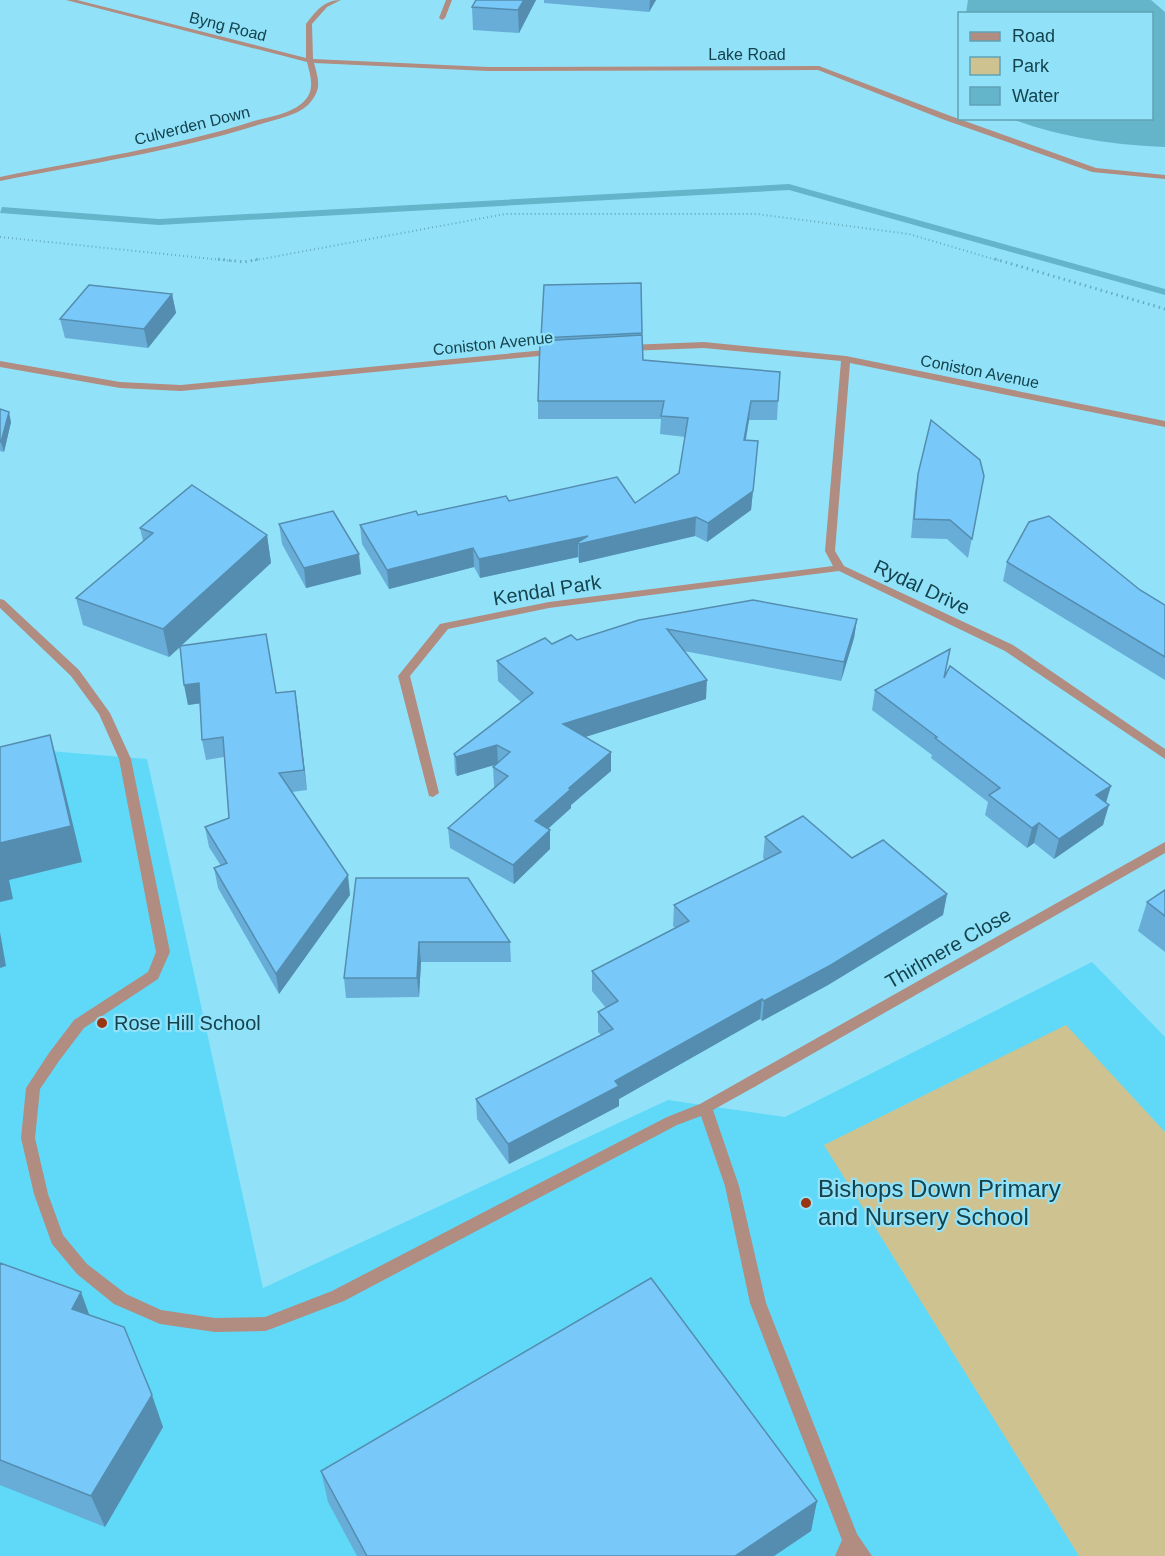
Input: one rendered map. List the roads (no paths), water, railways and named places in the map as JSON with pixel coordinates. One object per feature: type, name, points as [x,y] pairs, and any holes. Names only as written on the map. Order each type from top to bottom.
[{"type":"street","name":"Byng Road","points":[[69,0],[310,61]]},
{"type":"street","name":"Culverden Down","points":[[0,179],[222,134],[276,118],[304,105],[316,85],[310,61],[309,24],[324,6],[338,0]]},
{"type":"street","points":[[442,18],[449,0]]},
{"type":"street","name":"Lake Road","points":[[310,61],[488,69],[819,68],[958,119]]},
{"type":"street","name":"Lake Road","points":[[960,120],[1095,170],[1165,177]]},
{"type":"street","name":"Coniston Avenue","points":[[613,349],[704,345],[846,359],[1165,424]]},
{"type":"street","name":"Coniston Avenue","points":[[0,364],[120,385],[181,388],[223,386],[568,351]]},
{"type":"street","points":[[840,568],[830,551],[846,359]]},
{"type":"street","name":"Rydal Drive","points":[[840,568],[1009,648],[1165,755]]},
{"type":"street","name":"Kendal Park","points":[[433,793],[404,676],[444,626],[549,605],[840,568]]},
{"type":"street","name":"Thirlmere Close","points":[[0,602],[75,673],[108,722],[125,759],[163,952],[153,975],[79,1024],[33,1088],[28,1138],[41,1194],[57,1239],[82,1269],[120,1299],[160,1317],[215,1325],[266,1324],[339,1296],[672,1120],[705,1108],[1165,847]]},
{"type":"street","points":[[705,1108],[732,1186],[758,1303],[848,1548],[863,1556]]},
{"type":"water","points":[[968,0],[1151,0],[1165,12],[1165,147],[1087,139],[1049,131],[1015,120],[1153,120],[1153,12],[966,12]]},
{"type":"waterway","points":[[2,210],[159,222],[789,187],[1165,292]]},
{"type":"place","name":"Rose Hill School","points":[[102,1023]]},
{"type":"place","name":"Bishops Down Primary and Nursery School","points":[[806,1203]]}]
